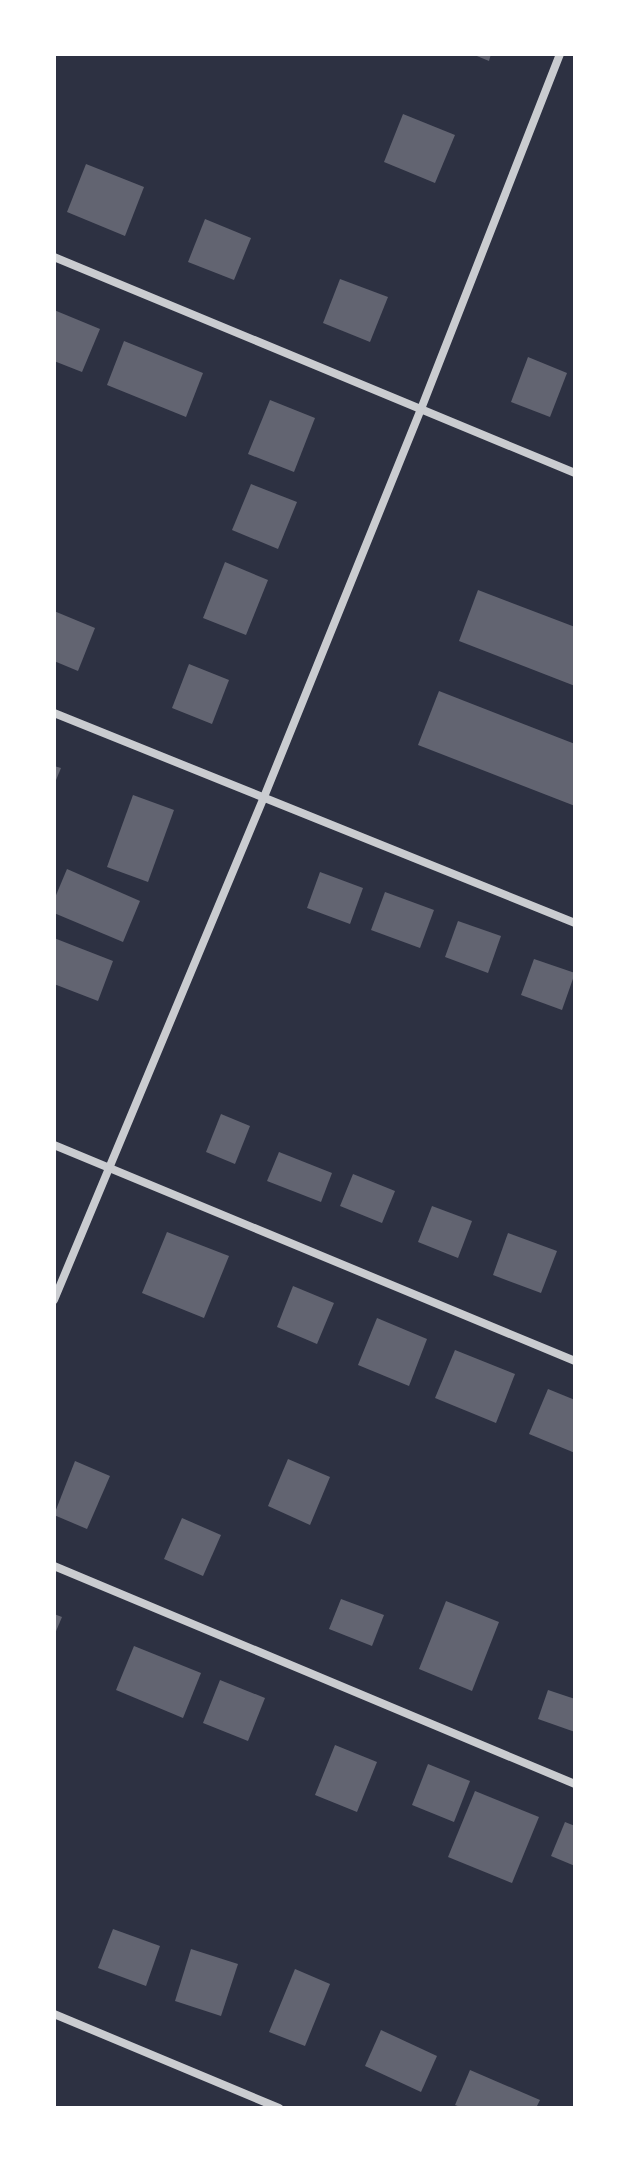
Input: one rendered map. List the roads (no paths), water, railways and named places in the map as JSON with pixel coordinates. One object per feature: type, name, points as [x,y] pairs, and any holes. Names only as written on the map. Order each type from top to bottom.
[{"type":"street","points":[[54,1300],[264,797],[560,54]]},
{"type":"street","points":[[54,257],[575,473]]},
{"type":"street","points":[[54,713],[575,923]]},
{"type":"street","points":[[54,1145],[575,1361]]},
{"type":"street","points":[[54,1566],[575,1784]]},
{"type":"street","points":[[54,2014],[279,2108]]}]
